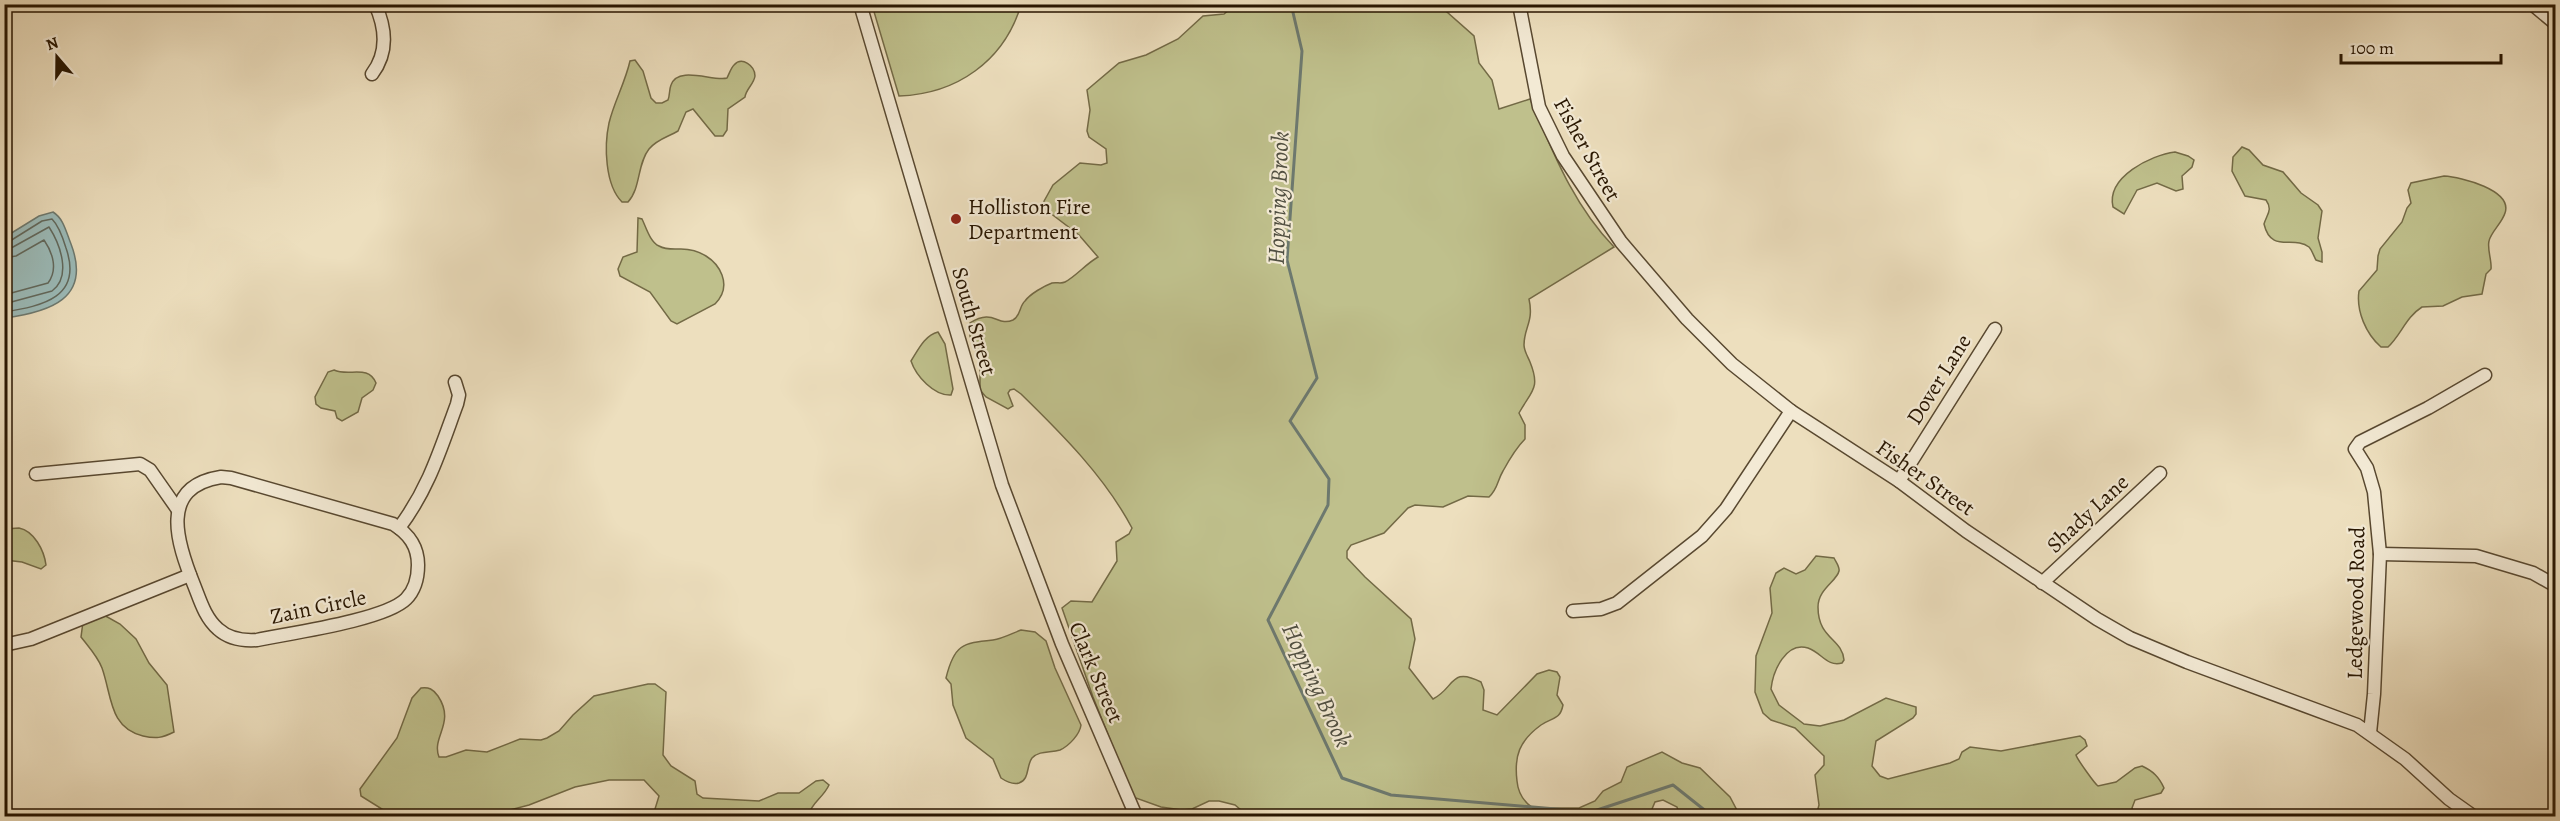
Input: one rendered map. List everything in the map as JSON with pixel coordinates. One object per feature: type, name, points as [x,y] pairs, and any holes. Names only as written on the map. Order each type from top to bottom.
[{"type":"street","points":[[372,74],[380,63],[384,51],[383,29],[375,4]]},
{"type":"street","name":"South Street","points":[[860,4],[874,45],[984,432],[1023,544]]},
{"type":"street","name":"Fisher Street","points":[[1519,4],[1539,107],[1560,150],[1597,210],[1641,267],[1705,338],[1732,364],[1791,411],[1899,481],[2042,584],[2097,619],[2130,638],[2254,689],[2357,725],[2405,759],[2449,800],[2474,816]]},
{"type":"street","points":[[2532,4],[2556,24]]},
{"type":"street","name":"Dover Lane","points":[[1899,481],[1995,329]]},
{"type":"street","name":"Ledgewood Road","points":[[2370,733],[2374,694],[2380,554],[2374,492],[2367,468],[2355,449],[2360,442],[2428,408],[2485,375]]},
{"type":"street","points":[[36,474],[140,464],[150,470],[178,510],[186,495],[201,482],[231,478],[381,519],[399,528],[420,499],[429,479],[457,404],[459,395],[455,382]]},
{"type":"street","points":[[1573,610],[1601,609],[1617,603],[1702,536],[1726,509],[1791,411]]},
{"type":"street","name":"Shady Lane","points":[[2042,584],[2160,473]]},
{"type":"street","name":"Zain Circle","points":[[178,510],[177,534],[190,575],[211,622],[227,636],[237,639],[257,640],[376,615],[401,603],[409,596],[416,582],[417,553],[411,539],[399,528]]},
{"type":"street","name":"Clark Street","points":[[1023,544],[1062,644],[1136,816]]},
{"type":"street","points":[[2380,554],[2476,556],[2533,573],[2556,586]]},
{"type":"street","points":[[4,645],[31,639],[190,575]]},
{"type":"green space","points":[[872,4],[1021,5],[1003,43],[975,71],[940,89],[899,96]]},
{"type":"green space","points":[[1235,5],[1439,5],[1474,36],[1479,63],[1492,80],[1499,109],[1530,99],[1575,196],[1614,247],[1529,299],[1530,319],[1524,345],[1535,384],[1519,413],[1525,425],[1525,439],[1510,458],[1492,494],[1489,497],[1468,496],[1443,507],[1415,505],[1408,508],[1384,533],[1351,545],[1347,551],[1347,558],[1411,619],[1415,639],[1409,668],[1433,699],[1458,677],[1464,676],[1481,682],[1484,690],[1483,710],[1497,715],[1537,674],[1549,670],[1557,672],[1560,677],[1557,695],[1563,705],[1562,710],[1558,716],[1541,725],[1528,737],[1517,757],[1516,772],[1519,789],[1524,800],[1533,808],[1579,808],[1595,801],[1603,791],[1621,782],[1627,767],[1662,752],[1682,763],[1700,768],[1730,797],[1740,816],[1680,816],[1677,807],[1663,800],[1655,802],[1649,816],[1248,816],[1235,805],[1219,801],[1209,801],[1192,809],[1182,810],[1161,807],[1133,797],[1093,697],[1062,608],[1071,601],[1092,602],[1117,561],[1116,542],[1129,534],[1132,528],[1096,474],[1021,394],[1014,389],[1010,390],[1008,393],[1013,406],[1008,409],[986,397],[980,390],[980,360],[970,336],[970,323],[985,317],[1008,322],[1013,320],[1027,298],[1052,283],[1065,282],[1098,257],[1079,235],[1045,209],[1043,203],[1053,185],[1080,163],[1101,165],[1107,163],[1106,149],[1089,137],[1087,131],[1090,110],[1087,90],[1119,63],[1146,55],[1178,39],[1203,16],[1224,14]]},
{"type":"green space","points":[[635,60],[643,71],[651,98],[656,103],[668,100],[671,85],[681,76],[727,78],[737,62],[744,62],[753,69],[755,76],[745,97],[728,109],[727,130],[723,136],[715,136],[693,109],[686,112],[678,131],[659,140],[649,149],[642,162],[632,196],[628,202],[622,202],[616,195],[609,176],[606,154],[607,132],[630,61]]},
{"type":"green space","points":[[2242,147],[2249,150],[2263,165],[2283,172],[2301,193],[2318,205],[2322,211],[2318,238],[2322,262],[2316,260],[2309,247],[2303,244],[2277,241],[2267,233],[2264,224],[2269,212],[2268,203],[2266,200],[2245,196],[2232,171],[2233,157]]},
{"type":"green space","points":[[2175,152],[2194,160],[2192,167],[2182,176],[2183,189],[2176,191],[2157,183],[2137,190],[2124,214],[2113,207],[2116,186],[2132,169],[2154,158]]},
{"type":"green space","points":[[2444,176],[2484,186],[2494,191],[2505,205],[2504,217],[2489,241],[2491,269],[2486,274],[2482,294],[2462,297],[2443,306],[2422,307],[2416,311],[2388,347],[2381,347],[2363,322],[2358,299],[2359,291],[2377,270],[2380,249],[2402,222],[2411,203],[2408,190],[2411,183]]},
{"type":"green space","points":[[638,218],[642,219],[651,238],[659,246],[667,249],[688,249],[706,256],[716,264],[722,275],[724,287],[715,304],[677,324],[671,321],[650,292],[620,276],[618,269],[623,257],[637,252]]},
{"type":"green space","points":[[938,332],[945,344],[953,389],[951,395],[938,392],[926,384],[911,361],[926,340]]},
{"type":"green space","points":[[334,370],[363,372],[373,377],[376,383],[373,390],[362,398],[358,412],[342,421],[337,418],[335,411],[321,408],[316,404],[315,397],[328,372]]},
{"type":"green space","points":[[19,528],[34,537],[41,547],[46,565],[41,569],[22,562],[5,560],[5,529]]},
{"type":"green space","points":[[1816,556],[1834,558],[1839,568],[1838,575],[1821,595],[1818,607],[1822,626],[1839,647],[1844,660],[1842,663],[1832,663],[1808,648],[1793,649],[1787,653],[1778,666],[1771,689],[1779,705],[1804,724],[1820,726],[1844,720],[1886,698],[1916,707],[1916,714],[1913,718],[1876,741],[1872,766],[1880,776],[1888,779],[1950,763],[1959,759],[1962,752],[1970,747],[2001,751],[2080,736],[2085,740],[2087,746],[2076,755],[2098,786],[2116,782],[2135,768],[2142,766],[2160,781],[2164,788],[2161,793],[2135,800],[2132,808],[2134,816],[1816,816],[1819,805],[1815,775],[1824,765],[1824,756],[1795,728],[1771,720],[1763,713],[1755,692],[1756,656],[1772,613],[1770,588],[1776,573],[1784,568],[1796,574],[1805,570]]},
{"type":"green space","points":[[102,614],[120,624],[136,639],[149,663],[167,685],[174,732],[159,737],[143,736],[124,726],[113,710],[100,664],[81,637],[83,622]]},
{"type":"green space","points":[[1021,630],[1035,632],[1046,641],[1055,668],[1081,725],[1076,736],[1063,748],[1038,754],[1032,758],[1025,779],[1014,784],[1001,778],[993,759],[966,738],[953,705],[951,684],[946,678],[952,659],[961,648]]},
{"type":"green space","points":[[655,684],[666,692],[663,755],[671,766],[695,781],[697,794],[703,798],[759,801],[778,793],[799,793],[816,781],[823,780],[829,785],[808,816],[656,816],[655,809],[659,796],[644,780],[609,780],[575,787],[529,805],[487,816],[393,816],[361,796],[360,789],[397,738],[412,698],[421,688],[433,690],[443,706],[444,722],[437,750],[439,757],[446,757],[466,750],[487,752],[520,739],[547,738],[559,731],[594,696]]},
{"type":"water","points":[[53,212],[64,226],[76,263],[76,278],[71,290],[62,299],[37,312],[5,318],[5,237],[39,216]]},
{"type":"waterway","name":"Hopping Brook","points":[[1291,4],[1302,51],[1287,260],[1317,378],[1290,421],[1329,479],[1328,505],[1268,620],[1342,778],[1391,795],[1591,812],[1673,785],[1712,816]]},
{"type":"place","name":"Holliston Fire Department","points":[[956,219]]}]
